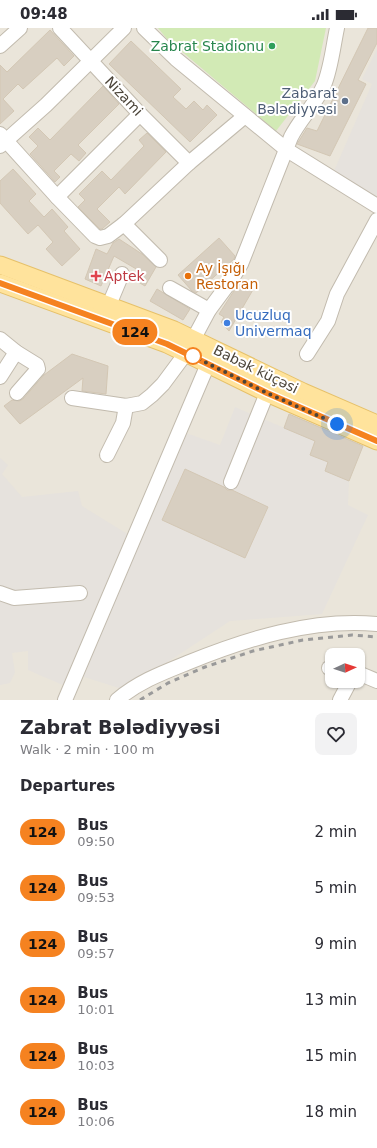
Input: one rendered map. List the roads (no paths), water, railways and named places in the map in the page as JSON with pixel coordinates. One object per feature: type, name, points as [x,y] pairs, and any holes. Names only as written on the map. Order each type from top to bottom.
[{"type":"main road","name":"Babək küçəsi","points":[[0,265],[163,325],[208,364],[267,393],[377,441]]},
{"type":"main road","name":"Babək küçəsi","points":[[0,283],[149,337],[189,346],[377,424]]},
{"type":"street","points":[[0,46],[20,28]]},
{"type":"street","name":"Nizami","points":[[60,28],[140,114],[189,163]]},
{"type":"street","points":[[124,28],[55,96],[2,140],[95,236],[100,238],[108,236],[124,224],[189,163],[245,116]]},
{"type":"street","points":[[144,28],[176,59],[286,150],[377,206]]},
{"type":"street","points":[[72,398],[126,406],[142,403],[163,384],[189,346],[209,310],[241,264],[296,128],[318,97],[324,84],[337,28]]},
{"type":"street","points":[[56,197],[140,114]]},
{"type":"street","points":[[307,354],[328,321],[337,294],[377,220]]},
{"type":"street","points":[[124,224],[160,260]]},
{"type":"street","points":[[109,305],[122,274]]},
{"type":"street","points":[[170,288],[209,310]]},
{"type":"street","points":[[0,339],[16,352],[37,364],[38,369],[17,393]]},
{"type":"street","points":[[0,377],[16,352]]},
{"type":"street","points":[[66,700],[208,364]]},
{"type":"street","points":[[231,482],[267,393]]},
{"type":"street","points":[[107,455],[123,423],[126,406]]},
{"type":"street","points":[[0,593],[14,598],[80,593]]},
{"type":"street","points":[[117,700],[140,684],[157,675],[241,643],[279,632],[308,627],[336,624],[377,624]]},
{"type":"street","points":[[365,676],[377,682]]},
{"type":"street","points":[[340,700],[346,688]]},
{"type":"railway","points":[[140,700],[168,683],[205,667],[253,651],[303,640],[352,635],[377,637]]},
{"type":"place","name":"Zabrat Stadionu","points":[[272,46]]},
{"type":"place","name":"Zabarat Bələdiyyəsi","points":[[345,101]]},
{"type":"place","name":"Aptek","points":[[96,276]]},
{"type":"place","name":"Ay İşığı Restoran","points":[[188,276]]},
{"type":"place","name":"Ucuzluq Univermaq","points":[[227,323]]}]
